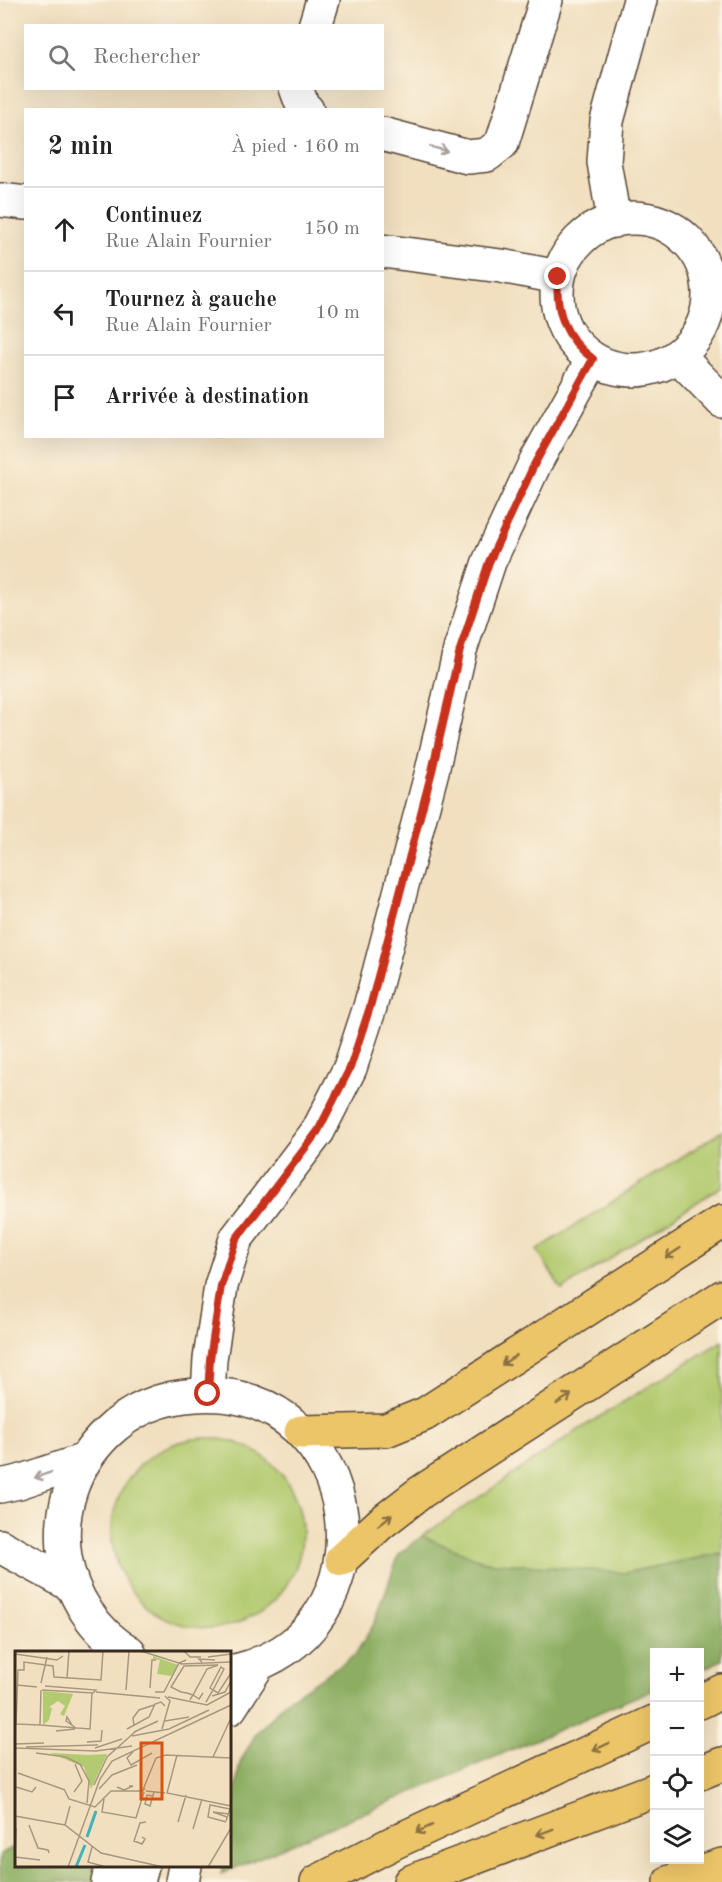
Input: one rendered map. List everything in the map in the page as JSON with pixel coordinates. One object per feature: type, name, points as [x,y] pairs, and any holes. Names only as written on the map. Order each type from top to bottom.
[{"type":"highway","points":[[301,1432],[386,1430],[425,1414],[722,1221]]},
{"type":"highway","points":[[342,1559],[381,1523],[421,1492],[722,1297]]},
{"type":"highway","points":[[704,1700],[722,1691]]},
{"type":"highway","points":[[317,1882],[395,1842],[650,1724]]},
{"type":"highway","points":[[704,1771],[722,1764]]},
{"type":"highway","points":[[704,1782],[722,1777]]},
{"type":"highway","points":[[410,1882],[650,1792]]},
{"type":"highway","points":[[600,1811],[650,1797]]},
{"type":"highway","points":[[670,1882],[722,1865]]},
{"type":"street","points":[[316,24],[323,0]]},
{"type":"street","points":[[384,135],[468,157],[487,155],[502,143],[546,0]]},
{"type":"street","points":[[614,221],[604,162],[607,121],[640,0]]},
{"type":"street","points":[[0,200],[24,203]]},
{"type":"street","points":[[641,218],[667,226],[712,260],[707,315],[696,338],[678,356],[658,366],[636,370],[614,368],[593,359],[578,348],[567,332],[556,297],[558,277],[570,252],[589,232],[614,221],[641,218]]},
{"type":"street","points":[[384,250],[501,266],[558,277]]},
{"type":"street","points":[[678,356],[722,401]]},
{"type":"street","points":[[208,1394],[210,1359],[221,1286],[236,1239],[318,1131],[350,1068],[370,1007],[432,771],[460,650],[489,562],[535,463],[593,359]]},
{"type":"street","points":[[124,1651],[104,1642],[85,1610],[73,1586],[63,1543],[63,1521],[67,1499],[85,1460],[117,1423],[138,1410],[160,1401],[208,1394],[258,1405],[281,1417],[301,1432],[325,1464],[340,1500],[344,1520],[342,1559],[329,1597],[313,1621],[293,1643],[244,1668],[231,1705]]},
{"type":"street","points":[[0,1486],[85,1460]]},
{"type":"street","points":[[0,1546],[73,1586]]},
{"type":"street","points":[[108,1882],[112,1867]]},
{"type":"street","points":[[138,1882],[142,1867]]},
{"type":"street","points":[[182,1882],[186,1867]]},
{"type":"green space","points":[[722,1131],[722,1186],[562,1290],[537,1250]]},
{"type":"green space","points":[[722,1341],[722,1553],[624,1573],[485,1562],[422,1536],[583,1427]]},
{"type":"green space","points":[[198,1438],[216,1438],[252,1449],[274,1466],[286,1480],[295,1497],[302,1533],[295,1569],[286,1586],[274,1600],[252,1617],[235,1624],[216,1628],[198,1628],[162,1617],[140,1600],[128,1586],[116,1561],[112,1542],[112,1524],[123,1488],[140,1466],[154,1454],[179,1442]]},
{"type":"green space","points":[[422,1536],[485,1562],[624,1573],[722,1553],[722,1660],[704,1668],[704,1648],[650,1648],[650,1691],[221,1874],[223,1867],[231,1867],[231,1819],[240,1763],[255,1735],[286,1701],[355,1655],[374,1624],[399,1554]]},
{"type":"green space","points":[[15,1846],[15,1867],[96,1867],[93,1882],[0,1882],[0,1854]]},
{"type":"route","points":[[208,1394],[210,1359],[221,1286],[236,1239],[318,1131],[350,1068],[370,1007],[432,771],[460,650],[489,562],[535,463],[593,359],[578,348],[567,332],[556,297],[558,277]]}]
